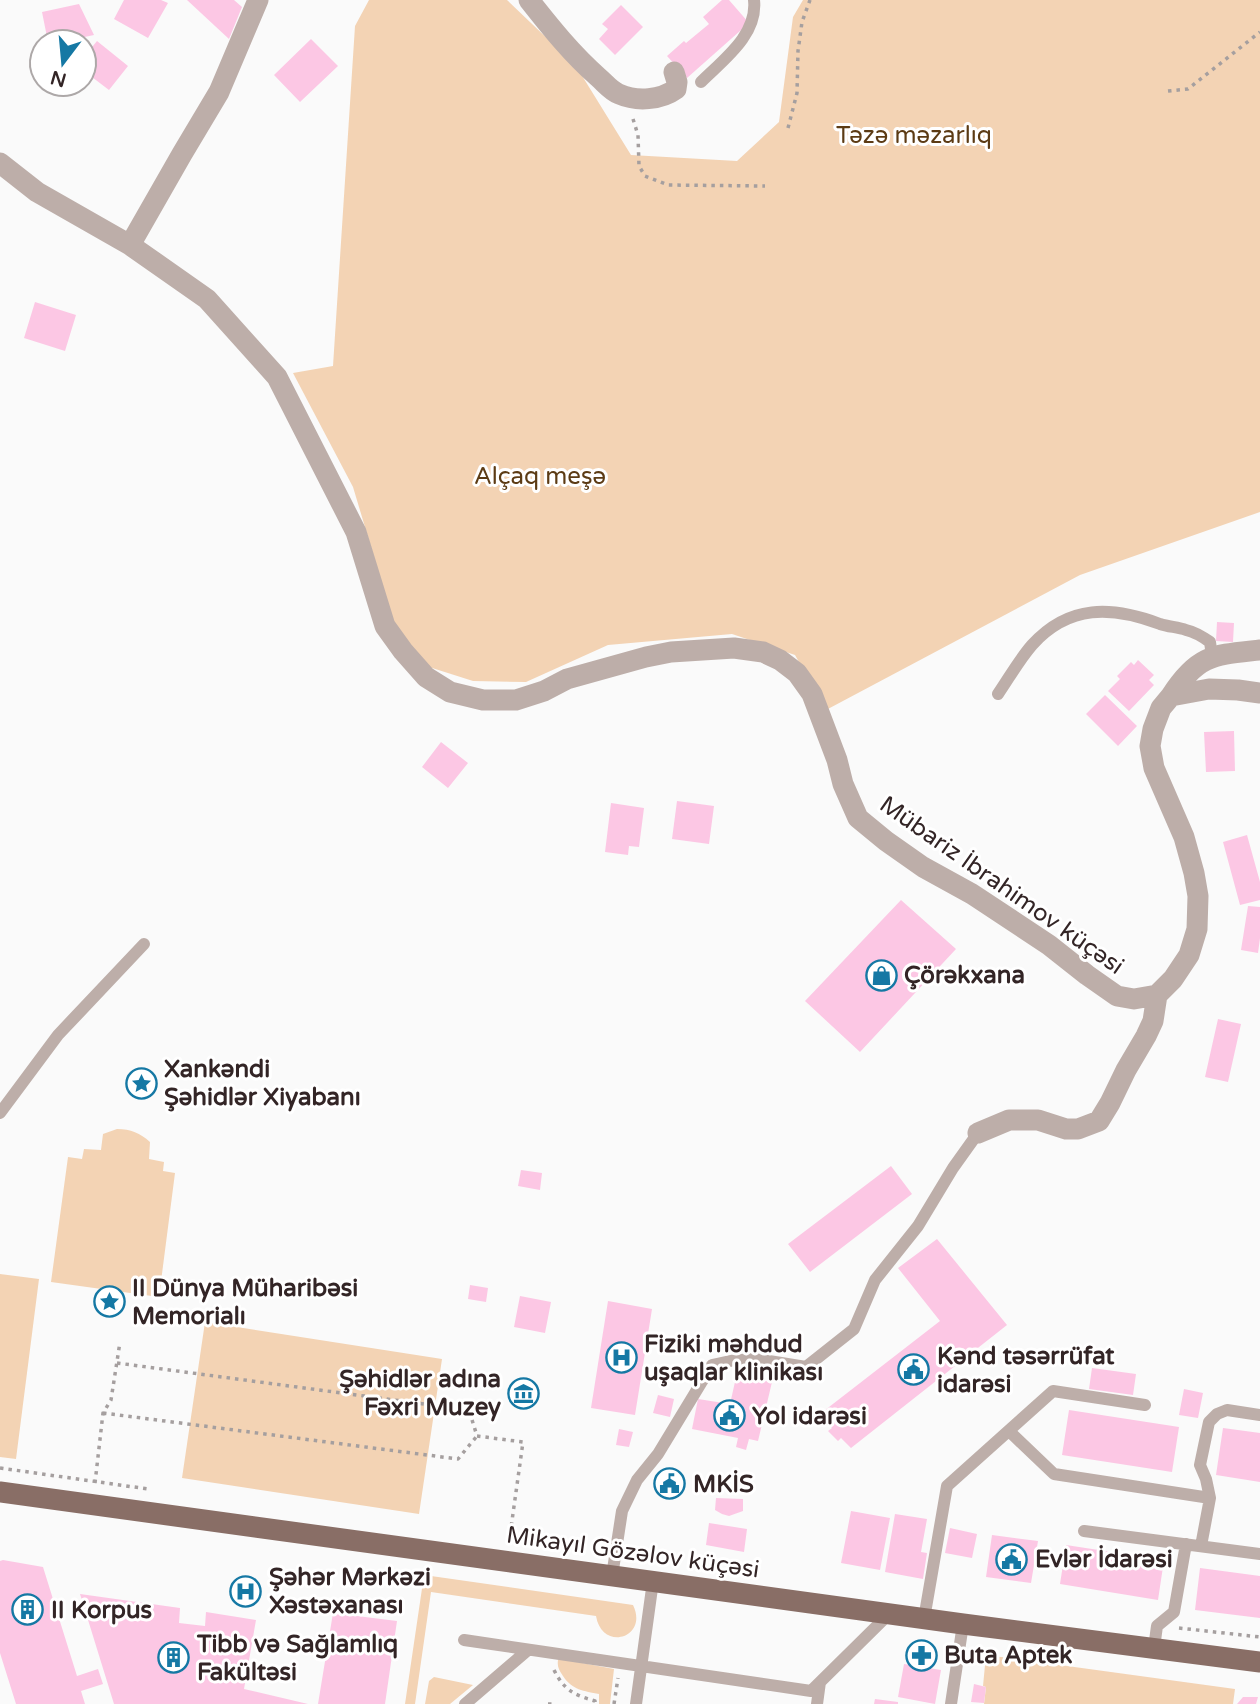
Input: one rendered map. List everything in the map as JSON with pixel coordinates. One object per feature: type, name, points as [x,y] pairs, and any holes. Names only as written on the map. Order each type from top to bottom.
[{"type":"main road","name":"Mikayıl Gözəlov küçəsi","points":[[0,1492],[925,1619],[1260,1662]]},
{"type":"street","points":[[130,245],[219,92],[258,0]]},
{"type":"street","points":[[529,0],[578,60],[616,93],[646,99],[666,96],[676,89],[674,72]]},
{"type":"street","name":"Mübariz İbrahimov küçəsi","points":[[0,163],[37,192],[130,245],[207,299],[277,377],[356,532],[385,626],[426,677],[450,692],[483,700],[516,700],[544,691],[567,679],[671,652],[734,648],[763,652],[780,660],[797,673],[812,694],[837,760],[843,784],[858,818],[923,867],[972,894],[1027,930],[1117,996],[1134,999],[1157,995]]},
{"type":"street","points":[[978,1133],[1009,1120],[1038,1120],[1066,1129],[1078,1129],[1099,1121],[1150,1028],[1157,995],[1173,979],[1189,955],[1197,929],[1198,896],[1194,873],[1184,837],[1154,768],[1150,746],[1153,729],[1161,708],[1187,674],[1212,656],[1260,650]]},
{"type":"street","points":[[1171,696],[1209,690],[1260,693]]},
{"type":"lane","points":[[701,82],[733,50],[751,26],[754,0]]},
{"type":"lane","points":[[998,694],[1031,646],[1051,627],[1082,613],[1127,613],[1168,627],[1186,629],[1210,642],[1212,656]]},
{"type":"lane","points":[[0,1113],[58,1035],[144,944]]},
{"type":"lane","points":[[612,1576],[622,1511],[638,1480],[658,1454],[712,1365],[757,1359],[806,1367],[854,1329],[875,1280],[918,1226],[978,1133]]},
{"type":"lane","points":[[925,1619],[947,1486],[1053,1391],[1145,1405]]},
{"type":"lane","points":[[1201,1546],[1210,1498],[1200,1465],[1209,1422],[1217,1414],[1227,1410],[1260,1415]]},
{"type":"lane","points":[[1009,1430],[1054,1474],[1210,1498]]},
{"type":"lane","points":[[1084,1531],[1260,1554]]},
{"type":"lane","points":[[1154,1648],[1157,1626],[1174,1612],[1186,1544]]},
{"type":"lane","points":[[636,1704],[653,1581]]},
{"type":"lane","points":[[464,1640],[811,1691],[889,1614]]},
{"type":"lane","points":[[951,1704],[963,1624]]},
{"type":"lane","points":[[465,1704],[528,1650]]},
{"type":"lane","points":[[817,1704],[820,1682]]},
{"type":"path","points":[[788,128],[797,93],[802,22],[810,0]]},
{"type":"path","points":[[1168,91],[1188,89],[1260,32]]},
{"type":"path","points":[[626,97],[638,135],[639,166],[645,176],[668,186],[765,186]]},
{"type":"path","points":[[92,1505],[103,1413],[111,1400],[120,1342]]},
{"type":"path","points":[[117,1363],[469,1410],[477,1437]]},
{"type":"path","points":[[103,1413],[458,1459],[477,1437]]},
{"type":"path","points":[[477,1437],[523,1442],[505,1561]]},
{"type":"path","points":[[551,1653],[559,1680],[574,1694],[595,1701],[595,1704]]},
{"type":"path","points":[[614,1704],[620,1663]]},
{"type":"path","points":[[548,1704],[554,1704]]},
{"type":"green space","name":"Alçaq meşə","points":[[369,0],[507,0],[576,66],[631,155],[737,161],[779,122],[793,17],[803,0],[1260,0],[1260,512],[1080,575],[826,710],[795,655],[732,634],[608,645],[526,682],[473,681],[429,667],[395,627],[353,487],[293,373],[333,366],[355,26]]},
{"type":"green space","points":[[117,1129],[139,1134],[150,1142],[149,1159],[164,1162],[163,1171],[175,1173],[159,1297],[51,1282],[68,1157],[82,1159],[84,1149],[101,1150],[103,1134]]},
{"type":"green space","points":[[0,1274],[39,1279],[16,1459],[0,1457]]},
{"type":"green space","points":[[205,1322],[442,1359],[419,1514],[182,1478]]},
{"type":"green space","points":[[424,1575],[633,1605],[635,1626],[623,1636],[615,1637],[600,1627],[596,1616],[431,1592],[415,1704],[405,1704]]},
{"type":"green space","points":[[986,1655],[1235,1689],[1233,1704],[984,1704]]},
{"type":"green space","points":[[558,1660],[614,1669],[610,1704],[599,1704],[599,1694],[570,1684],[559,1668]]},
{"type":"green space","points":[[434,1677],[473,1685],[450,1704],[425,1704],[429,1681]]},
{"type":"building","points":[[124,0],[161,0],[168,3],[148,38],[114,19]]},
{"type":"building","points":[[187,0],[234,0],[242,7],[229,39]]},
{"type":"building","points":[[722,0],[729,0],[749,23],[687,78],[667,56],[709,24],[703,17]]},
{"type":"building","points":[[79,4],[91,28],[45,28],[42,12]]},
{"type":"building","points":[[621,5],[643,27],[615,55],[599,39],[608,29],[602,24]]},
{"type":"building","points":[[311,39],[338,66],[300,102],[274,75]]},
{"type":"building","points":[[98,42],[128,66],[109,90],[98,82]]},
{"type":"building","points":[[35,302],[76,315],[65,351],[24,338]]},
{"type":"building","points":[[1217,622],[1234,623],[1233,642],[1216,641]]},
{"type":"building","points":[[1138,660],[1154,675],[1149,680],[1154,685],[1129,711],[1108,691],[1120,679],[1117,676],[1131,662],[1134,665]]},
{"type":"building","points":[[1105,695],[1137,726],[1118,746],[1086,714]]},
{"type":"building","points":[[1234,731],[1235,771],[1206,772],[1204,732]]},
{"type":"building","points":[[441,742],[468,763],[448,788],[422,767]]},
{"type":"building","points":[[677,801],[714,806],[709,844],[672,839]]},
{"type":"building","points":[[611,803],[644,808],[639,847],[629,846],[628,855],[605,852]]},
{"type":"building","points":[[1247,835],[1260,882],[1260,900],[1240,905],[1223,842]]},
{"type":"building","name":"Çörəkxana","points":[[901,900],[956,949],[860,1052],[805,1001]]},
{"type":"building","points":[[1248,906],[1260,907],[1258,953],[1241,950]]},
{"type":"building","points":[[1218,1019],[1241,1024],[1228,1082],[1205,1077]]},
{"type":"building","points":[[891,1166],[912,1194],[810,1272],[788,1244]]},
{"type":"building","points":[[521,1170],[542,1173],[540,1190],[518,1186]]},
{"type":"building","name":"Kənd təsərrüfat idarəsi","points":[[937,1239],[1007,1325],[851,1448],[828,1431],[832,1428],[820,1414],[940,1321],[898,1268]]},
{"type":"building","points":[[470,1285],[488,1288],[486,1302],[468,1299]]},
{"type":"building","points":[[520,1296],[551,1302],[545,1333],[514,1327]]},
{"type":"building","name":"Fiziki məhdud uşaqlar klinikası","points":[[608,1301],[652,1309],[635,1415],[591,1408]]},
{"type":"building","points":[[1092,1368],[1136,1374],[1133,1395],[1089,1389]]},
{"type":"building","name":"Yol idarəsi","points":[[737,1373],[772,1382],[758,1441],[749,1439],[746,1450],[736,1447],[738,1438],[692,1429],[698,1399],[730,1404]]},
{"type":"building","points":[[1184,1389],[1203,1393],[1198,1418],[1179,1415]]},
{"type":"building","points":[[658,1395],[674,1399],[670,1417],[653,1413]]},
{"type":"building","points":[[1069,1410],[1179,1427],[1172,1472],[1062,1455]]},
{"type":"building","points":[[1223,1428],[1260,1433],[1260,1482],[1216,1475]]},
{"type":"building","points":[[619,1429],[633,1432],[629,1447],[616,1445]]},
{"type":"building","name":"MKİS","points":[[657,1476],[684,1481],[682,1493],[655,1488]]},
{"type":"building","points":[[716,1498],[743,1499],[743,1511],[729,1516],[722,1514],[715,1510]]},
{"type":"building","points":[[851,1511],[890,1518],[880,1570],[841,1563]]},
{"type":"building","points":[[895,1514],[927,1519],[921,1552],[927,1553],[923,1579],[885,1572]]},
{"type":"building","points":[[709,1523],[747,1529],[744,1552],[706,1545]]},
{"type":"building","points":[[950,1528],[977,1534],[972,1558],[945,1553]]},
{"type":"building","name":"Evlər İdarəsi","points":[[992,1535],[1038,1541],[1031,1583],[986,1577]]},
{"type":"building","points":[[1066,1545],[1164,1560],[1158,1600],[1060,1584]]},
{"type":"building","name":"II Korpus","points":[[0,1561],[43,1567],[77,1676],[98,1669],[103,1684],[81,1691],[85,1704],[16,1704],[0,1653]]},
{"type":"building","points":[[1200,1568],[1260,1576],[1260,1618],[1195,1610]]},
{"type":"building","name":"Tibb və Sağlamlıq Fakültəsi","points":[[80,1594],[180,1608],[179,1623],[205,1626],[206,1612],[256,1620],[244,1689],[308,1704],[114,1704]]},
{"type":"building","points":[[333,1613],[397,1621],[385,1704],[318,1704]]},
{"type":"building","points":[[904,1664],[941,1670],[935,1704],[898,1697]]},
{"type":"building","points":[[974,1684],[986,1687],[984,1703],[971,1702]]},
{"type":"building","points":[[1243,1697],[1258,1697],[1256,1704],[1237,1704]]},
{"type":"building","points":[[875,1699],[898,1702],[898,1704],[874,1704]]},
{"type":"place","name":"Çörəkxana","points":[[881,975]]},
{"type":"place","name":"Xankəndi Şəhidlər Xiyabanı","points":[[141,1083]]},
{"type":"place","name":"II Dünya Müharibəsi Memorialı","points":[[109,1302]]},
{"type":"place","name":"Fiziki məhdud uşaqlar klinikası","points":[[621,1358]]},
{"type":"place","name":"Kənd təsərrüfat idarəsi","points":[[914,1370]]},
{"type":"place","name":"Şəhidlər adına Fəxri Muzey","points":[[524,1393]]},
{"type":"place","name":"Yol idarəsi","points":[[729,1416]]},
{"type":"place","name":"MKİS","points":[[670,1484]]},
{"type":"place","name":"Evlər İdarəsi","points":[[1012,1559]]},
{"type":"place","name":"Şəhər Mərkəzi Xəstəxanası","points":[[246,1591]]},
{"type":"place","name":"II Korpus","points":[[28,1610]]},
{"type":"place","name":"Buta Aptek","points":[[921,1655]]},
{"type":"place","name":"Tibb və Sağlamlıq Fakültəsi","points":[[174,1658]]},
{"type":"park label","name":"Təzə məzarlıq","points":[[914,135]]}]
